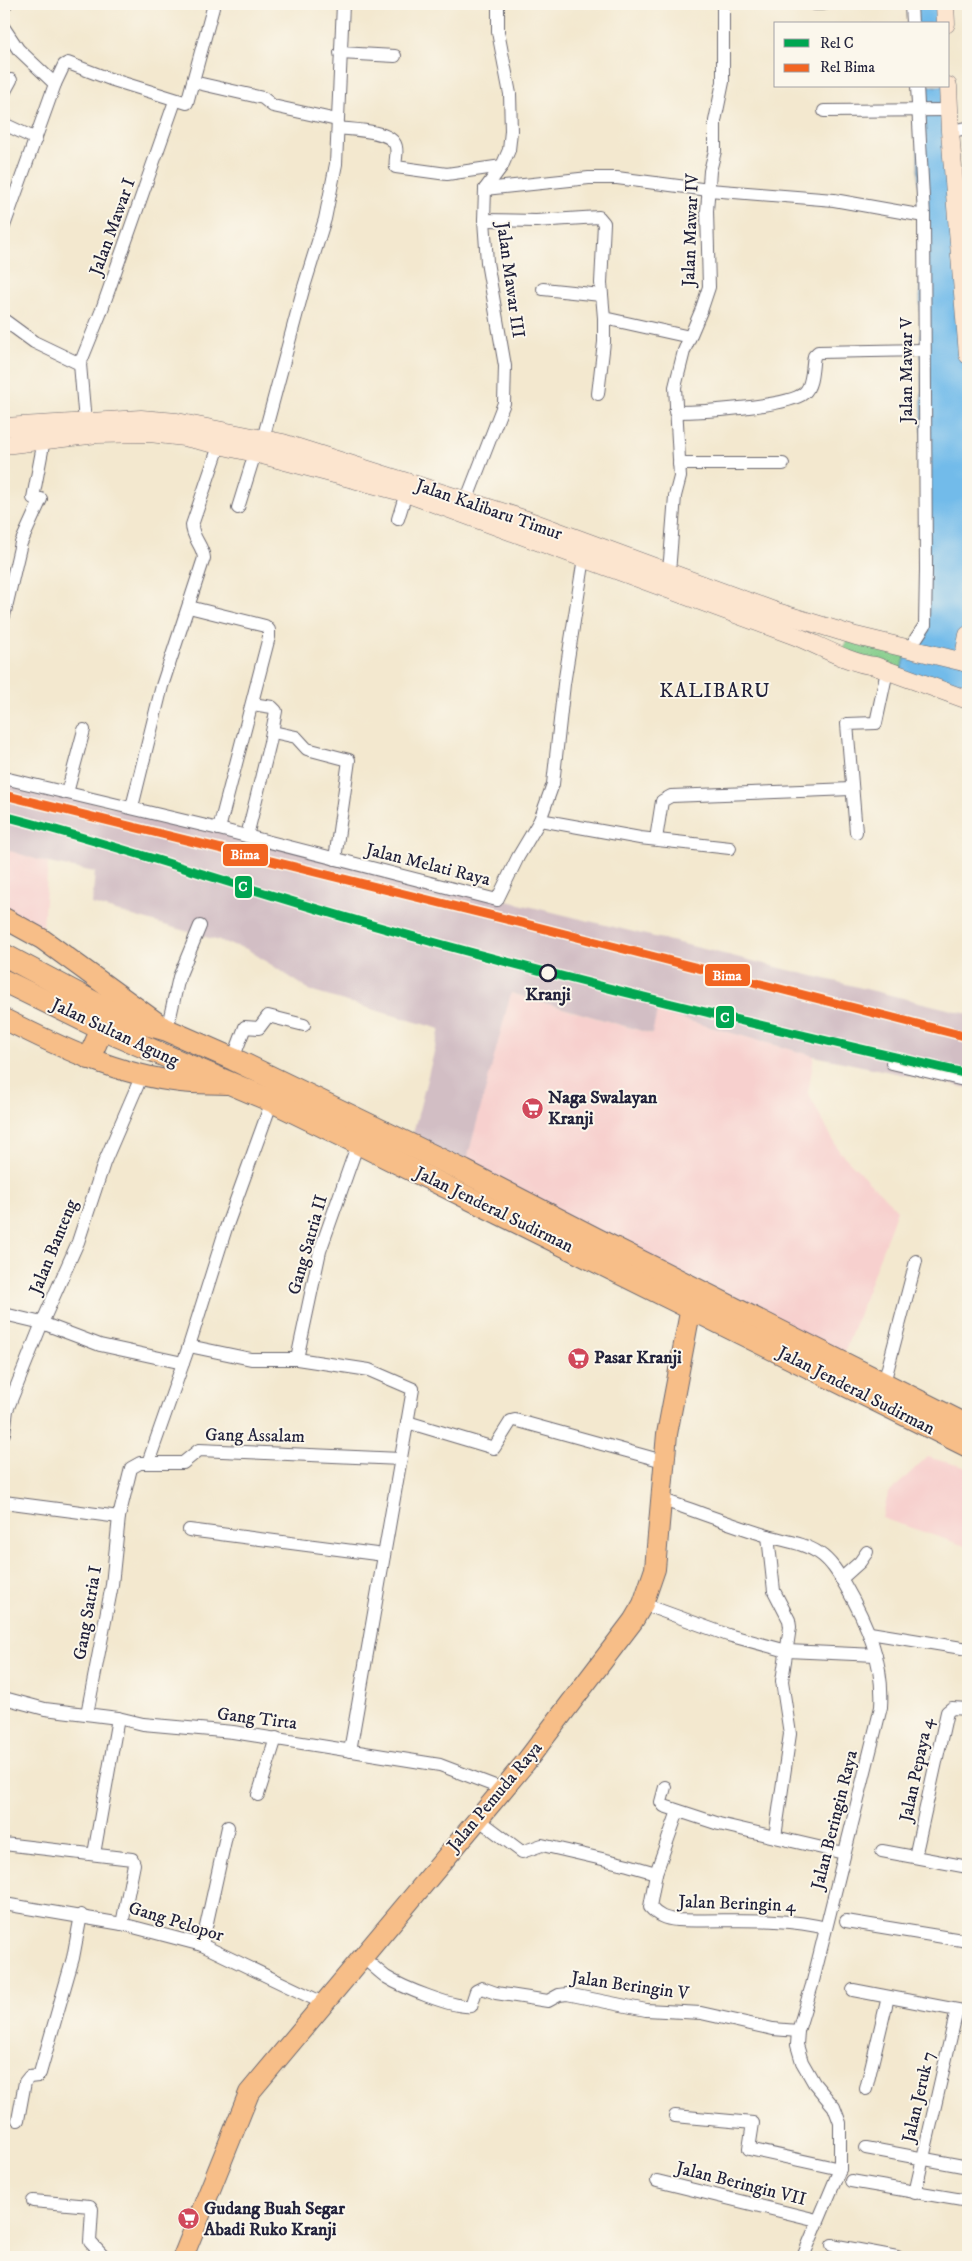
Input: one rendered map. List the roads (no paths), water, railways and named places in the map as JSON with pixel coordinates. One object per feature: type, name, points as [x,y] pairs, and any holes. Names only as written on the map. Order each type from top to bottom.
[{"type":"highway","name":"Jalan Sultan Agung","points":[[4,955],[121,1017]]},
{"type":"highway","name":"Jalan Sultan Agung","points":[[4,981],[102,1029],[228,1084]]},
{"type":"highway","name":"Jalan Jenderal Sudirman","points":[[121,1017],[167,1030],[233,1058],[464,1171],[694,1299],[927,1416],[968,1426]]},
{"type":"highway","points":[[89,1058],[102,1029]]},
{"type":"highway","name":"Jalan Jenderal Sudirman","points":[[228,1084],[272,1101],[694,1299],[884,1383],[968,1446]]},
{"type":"main road","name":"Jalan Jenderal Sudirman","points":[[4,918],[42,939],[167,1030]]},
{"type":"main road","name":"Jalan Jenderal Sudirman","points":[[4,1019],[54,1045],[142,1075],[181,1082],[228,1084]]},
{"type":"main road","name":"Jalan Pemuda Raya","points":[[185,2257],[249,2093],[503,1789],[627,1629],[644,1604],[655,1569],[663,1460],[676,1378],[694,1299]]},
{"type":"street","points":[[4,226],[55,84],[64,65],[68,63],[188,103],[214,4]]},
{"type":"street","points":[[238,508],[259,446],[325,219],[336,164],[343,4]]},
{"type":"street","points":[[485,189],[502,166],[509,150],[510,106],[498,32],[498,4]]},
{"type":"street","name":"Jalan Mawar IV","points":[[669,573],[675,496],[680,477],[675,387],[690,337],[709,287],[707,211],[715,151],[715,121],[723,82],[723,4]]},
{"type":"street","points":[[815,4],[823,4]]},
{"type":"street","points":[[911,4],[912,22]]},
{"type":"street","points":[[945,4],[946,22]]},
{"type":"street","points":[[4,28],[18,49],[55,84]]},
{"type":"street","points":[[340,53],[396,56]]},
{"type":"street","points":[[4,93],[11,80]]},
{"type":"street","points":[[193,82],[264,98],[273,106],[390,138],[395,144],[396,167],[447,174],[502,166]]},
{"type":"street","name":"Jalan Mawar V","points":[[909,649],[925,625],[924,216],[917,88]]},
{"type":"street","points":[[948,88],[943,110],[950,131],[968,355]]},
{"type":"street","name":"Jalan Mawar I","points":[[80,364],[105,303],[175,100]]},
{"type":"street","points":[[824,111],[943,110]]},
{"type":"street","points":[[4,124],[36,139]]},
{"type":"street","points":[[950,131],[968,128]]},
{"type":"street","points":[[485,189],[589,178],[617,178],[709,190],[834,200],[924,216]]},
{"type":"street","name":"Jalan Mawar III","points":[[466,501],[504,402],[505,366],[487,262],[484,220],[485,189]]},
{"type":"street","points":[[484,220],[536,221],[599,217],[604,223],[601,295],[604,318],[604,342],[598,394]]},
{"type":"street","points":[[543,289],[601,295]]},
{"type":"street","points":[[604,318],[690,337]]},
{"type":"street","points":[[4,320],[34,342],[80,364],[91,428]]},
{"type":"street","points":[[676,412],[710,412],[780,402],[799,396],[808,388],[814,356],[818,352],[924,350]]},
{"type":"street","name":"Jalan Kalibaru Timur","points":[[4,427],[45,432],[91,428],[142,419],[177,422],[406,493],[793,635],[824,647],[832,653],[968,700]]},
{"type":"street","name":"Jalan Kalibaru Timur","points":[[91,428],[184,437],[219,446],[259,446],[360,466],[524,519],[669,573],[805,620],[856,636],[966,662]]},
{"type":"street","points":[[4,616],[21,543],[40,499],[33,498],[45,432]]},
{"type":"street","name":"Jalan Kalibaru Timur","points":[[4,445],[45,432]]},
{"type":"street","points":[[132,807],[162,686],[204,556],[192,533],[192,521],[219,446]]},
{"type":"street","points":[[679,464],[784,464]]},
{"type":"street","points":[[398,520],[406,493]]},
{"type":"street","name":"Jalan Melati Raya","points":[[4,778],[132,807],[496,900],[540,820],[553,784],[564,684],[584,558]]},
{"type":"street","points":[[189,607],[268,628],[269,637],[219,829]]},
{"type":"street","points":[[793,635],[798,634],[803,628],[805,620]]},
{"type":"street","points":[[966,662],[968,635]]},
{"type":"street","points":[[844,656],[844,646],[856,636]]},
{"type":"street","points":[[856,832],[847,724],[876,723],[887,671]]},
{"type":"street","points":[[247,836],[272,732],[275,708],[252,704]]},
{"type":"street","points":[[66,793],[84,730]]},
{"type":"street","points":[[272,732],[296,737],[307,749],[349,760],[335,859]]},
{"type":"street","points":[[656,839],[662,801],[670,796],[851,789]]},
{"type":"street","points":[[540,820],[656,839],[730,848]]},
{"type":"street","points":[[167,1030],[179,978],[200,926]]},
{"type":"street","points":[[233,1058],[245,1027],[259,1028],[268,1016],[304,1025]]},
{"type":"street","points":[[892,1064],[968,1081]]},
{"type":"street","name":"Jalan Banteng","points":[[4,1433],[6,1410],[78,1242],[104,1163],[142,1075]]},
{"type":"street","points":[[4,1502],[119,1517],[131,1468],[148,1463],[189,1346],[226,1228],[272,1101]]},
{"type":"street","name":"Gang Satria II","points":[[297,1358],[320,1250],[358,1143]]},
{"type":"street","points":[[884,1383],[916,1261]]},
{"type":"street","points":[[4,1314],[42,1323],[100,1345],[183,1363]]},
{"type":"street","points":[[189,1346],[251,1359],[297,1358],[369,1370],[412,1389],[350,1752]]},
{"type":"street","points":[[407,1422],[494,1448],[511,1421],[515,1420],[663,1460]]},
{"type":"street","name":"Gang Assalam","points":[[148,1463],[183,1463],[199,1450],[401,1459]]},
{"type":"street","name":"Jalan Beringin Raya","points":[[660,1499],[818,1552],[829,1561],[873,1633],[882,1695],[881,1707],[812,1985],[798,2031],[797,2044],[802,2062],[814,2083],[825,2094],[839,2116],[840,2170],[817,2220],[803,2257]]},
{"type":"street","name":"Gang Satria I","points":[[87,1714],[112,1585],[119,1517]]},
{"type":"street","points":[[189,1530],[384,1555]]},
{"type":"street","points":[[768,1536],[774,1591],[790,1627],[782,1681],[790,1734],[775,1836]]},
{"type":"street","points":[[841,1579],[860,1562],[867,1552]]},
{"type":"street","points":[[644,1604],[728,1634],[787,1652],[876,1655]]},
{"type":"street","points":[[873,1633],[968,1650]]},
{"type":"street","name":"Gang Tirta","points":[[4,1698],[45,1708],[118,1718],[143,1724],[233,1732],[440,1765],[503,1789]]},
{"type":"street","name":"Jalan Pepaya 4","points":[[915,1858],[948,1712],[952,1708],[968,1709]]},
{"type":"street","points":[[94,1854],[118,1718]]},
{"type":"street","points":[[258,1794],[276,1738]]},
{"type":"street","points":[[665,1787],[661,1802],[664,1806],[719,1824],[844,1853]]},
{"type":"street","points":[[478,1819],[522,1852],[542,1845],[656,1873],[678,1811]]},
{"type":"street","points":[[202,1945],[228,1827]]},
{"type":"street","points":[[4,1844],[132,1859],[134,1861],[122,1924]]},
{"type":"street","points":[[882,1851],[968,1867]]},
{"type":"street","name":"Jalan Beringin 4","points":[[656,1873],[650,1907],[656,1914],[666,1919],[763,1922],[814,1925],[826,1928]]},
{"type":"street","name":"Gang Pelopor","points":[[10,1905],[81,1915],[202,1945],[323,2003]]},
{"type":"street","points":[[18,2120],[25,2082],[40,2073],[73,1958],[81,1915]]},
{"type":"street","points":[[846,1921],[968,1941]]},
{"type":"street","name":"Jalan Beringin V","points":[[362,1957],[386,1976],[409,1989],[456,2005],[471,2006],[476,1991],[482,1988],[496,1993],[548,2001],[559,1995],[567,1994],[646,2010],[701,2014],[773,2029],[798,2031]]},
{"type":"street","points":[[853,1990],[963,2011]]},
{"type":"street","points":[[866,2090],[888,1997]]},
{"type":"street","name":"Jalan Jeruk 7","points":[[915,2193],[963,2011]]},
{"type":"street","points":[[675,2116],[753,2123],[749,2149],[840,2170]]},
{"type":"street","points":[[866,2148],[968,2167]]},
{"type":"street","name":"Jalan Beringin VII","points":[[657,2181],[817,2220]]},
{"type":"street","points":[[851,2181],[968,2201]]},
{"type":"street","points":[[33,2201],[90,2206],[92,2208],[90,2242],[104,2257]]},
{"type":"street","points":[[832,2245],[897,2257]]},
{"type":"water","points":[[911,4],[944,4],[945,22],[912,22]]},
{"type":"water","points":[[917,88],[947,88],[968,358],[968,700],[899,675],[909,649],[925,625]]},
{"type":"rail line","name":"Bima","points":[[4,795],[530,925],[968,1037]]},
{"type":"rail line","name":"C","points":[[4,816],[95,841],[320,910],[440,944],[741,1021],[968,1074]]},
{"type":"place","name":"Kranji","points":[[548,973]]},
{"type":"place","name":"Naga Swalayan Kranji","points":[[532,1108]]},
{"type":"place","name":"Pasar Kranji","points":[[578,1358]]},
{"type":"place","name":"Gudang Buah Segar Abadi Ruko Kranji","points":[[188,2219]]},
{"type":"district","name":"KALIBARU","points":[[715,691]]}]
